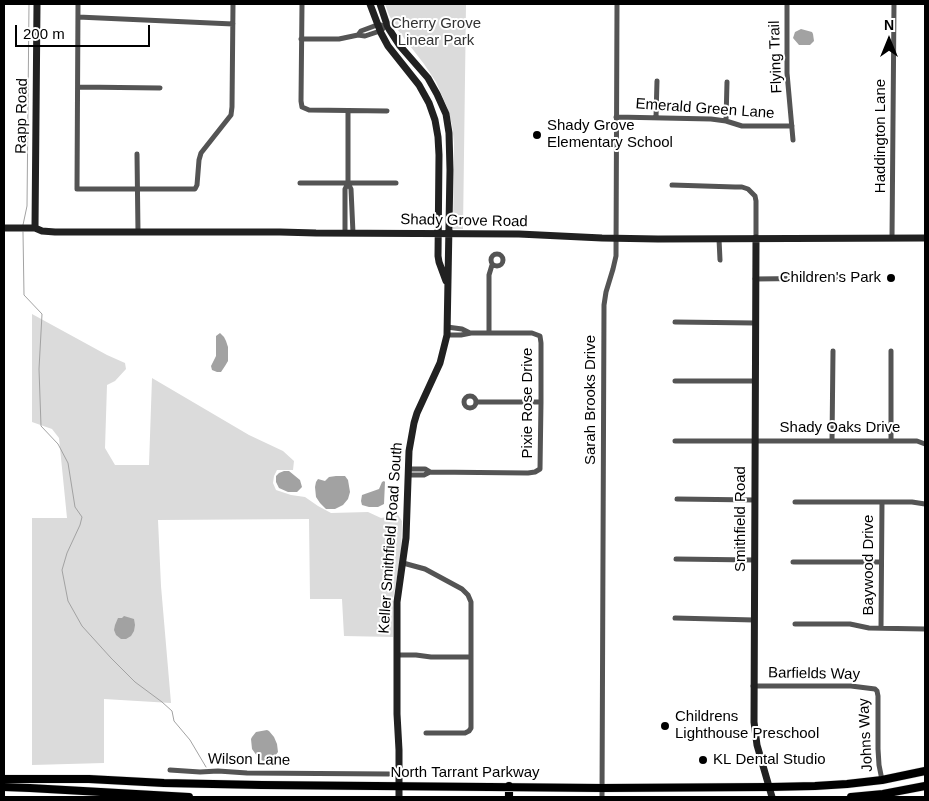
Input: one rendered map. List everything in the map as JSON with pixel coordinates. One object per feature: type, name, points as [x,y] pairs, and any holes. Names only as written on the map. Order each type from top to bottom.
[{"type":"main road","name":"Rapp Road","points":[[32,228],[37,4]]},
{"type":"main road","name":"Keller Smithfield Road South","points":[[370,4],[378,28],[388,46],[419,85],[429,103],[435,120],[440,155],[439,262],[448,287]]},
{"type":"main road","name":"Keller Smithfield Road South","points":[[380,4],[387,24],[400,46],[428,78],[438,94],[446,114],[449,134],[450,170],[447,331],[440,363],[423,399],[414,424],[409,451],[406,538],[397,602],[399,797]]},
{"type":"main road","name":"Shady Grove Road","points":[[4,228],[32,228],[55,232],[519,234],[616,238],[720,239],[925,238]]},
{"type":"main road","name":"Smithfield Road","points":[[756,238],[753,686],[755,735],[772,797]]},
{"type":"main road","name":"North Tarrant Parkway","points":[[4,779],[89,779],[190,784],[326,786],[770,787],[815,786],[882,780],[925,771]]},
{"type":"main road","points":[[509,786],[509,797]]},
{"type":"main road","points":[[851,797],[883,794],[925,786]]},
{"type":"main road","points":[[4,788],[189,797]]},
{"type":"street","points":[[78,4],[77,189],[196,189],[201,153],[231,115],[233,4]]},
{"type":"street","points":[[302,4],[302,108],[309,110],[387,111]]},
{"type":"street","name":"Sarah Brooks Drive","points":[[602,797],[604,305],[614,262],[616,238],[617,4]]},
{"type":"street","name":"Flying Trail","points":[[787,4],[787,73],[792,140]]},
{"type":"street","name":"Haddington Lane","points":[[892,238],[894,4]]},
{"type":"street","points":[[78,17],[233,24]]},
{"type":"street","points":[[301,39],[339,39],[358,35],[361,31],[378,28],[387,24]]},
{"type":"street","points":[[656,117],[657,82]]},
{"type":"street","points":[[726,121],[727,82]]},
{"type":"street","points":[[79,87],[160,88]]},
{"type":"street","points":[[348,110],[348,183],[351,189],[353,233]]},
{"type":"street","name":"Emerald Green Lane","points":[[616,117],[710,119],[742,126],[792,126]]},
{"type":"street","points":[[138,154],[138,232]]},
{"type":"street","points":[[300,182],[396,183]]},
{"type":"street","points":[[345,233],[345,189],[348,183]]},
{"type":"street","points":[[672,185],[742,187],[748,189],[755,196],[756,201],[756,238]]},
{"type":"street","points":[[720,239],[720,260]]},
{"type":"street","points":[[447,331],[462,329],[471,333],[489,332],[489,275],[492,264]]},
{"type":"street","points":[[755,279],[840,278]]},
{"type":"street","points":[[676,322],[755,323]]},
{"type":"street","name":"Pixie Rose Drive","points":[[408,472],[424,469],[430,472],[538,472],[540,469],[541,339],[538,334],[532,333],[489,332]]},
{"type":"street","points":[[832,441],[833,351]]},
{"type":"street","points":[[891,351],[891,441]]},
{"type":"street","points":[[675,381],[754,381]]},
{"type":"street","points":[[477,402],[541,402]]},
{"type":"street","name":"Shady Oaks Drive","points":[[675,440],[916,441],[925,444]]},
{"type":"street","points":[[677,499],[755,500]]},
{"type":"street","points":[[795,502],[919,502],[925,504]]},
{"type":"street","name":"Baywood Drive","points":[[881,628],[882,502]]},
{"type":"street","points":[[676,559],[754,560]]},
{"type":"street","points":[[793,562],[881,562]]},
{"type":"street","points":[[403,563],[425,568],[462,589],[468,595],[471,605],[471,727],[467,732],[426,733]]},
{"type":"street","points":[[675,618],[754,620]]},
{"type":"street","points":[[795,624],[850,624],[869,628],[925,629]]},
{"type":"street","points":[[398,655],[471,657]]},
{"type":"street","name":"Barfields Way","points":[[753,686],[851,686],[875,689]]},
{"type":"street","name":"Johns Way","points":[[875,689],[878,696],[878,749],[882,780]]},
{"type":"street","name":"Wilson Lane","points":[[170,770],[247,773],[389,774]]},
{"type":"street","points":[[326,786],[327,774]]},
{"type":"green space","name":"Cherry Grove Linear Park","points":[[385,4],[466,4],[463,229],[453,229],[454,143],[447,107],[436,82],[397,29]]},
{"type":"green space","points":[[32,314],[125,363],[126,369],[115,381],[107,385],[105,448],[115,465],[149,465],[152,378],[249,435],[283,451],[294,461],[293,470],[277,470],[273,483],[276,490],[305,497],[331,513],[368,512],[381,518],[398,515],[402,521],[401,556],[393,599],[393,637],[344,636],[342,599],[310,599],[309,519],[158,520],[161,586],[171,703],[104,699],[104,763],[32,765],[32,518],[67,518],[59,438],[52,429],[32,422]]},
{"type":"shaded area","points":[[801,29],[812,32],[814,41],[810,45],[799,45],[793,38],[795,32]]},
{"type":"shaded area","points":[[220,333],[228,347],[228,361],[221,372],[217,372],[212,370],[211,366],[216,356],[216,336]]},
{"type":"shaded area","points":[[284,471],[289,471],[300,480],[302,487],[297,492],[288,492],[279,488],[276,476]]},
{"type":"shaded area","points":[[345,476],[348,480],[350,492],[348,499],[343,505],[335,509],[326,509],[316,497],[316,482],[318,479],[325,481],[329,477]]},
{"type":"shaded area","points":[[384,481],[384,504],[378,507],[362,505],[362,495],[379,489]]},
{"type":"shaded area","points":[[124,616],[134,619],[135,625],[131,636],[121,639],[114,630],[118,618]]},
{"type":"shaded area","points":[[267,730],[274,737],[278,752],[275,756],[265,761],[260,760],[252,749],[251,739],[256,732]]},
{"type":"waterway","points":[[23,225],[27,206],[29,4]]},
{"type":"waterway","points":[[23,232],[24,295],[42,314],[39,369],[41,426],[58,444],[68,463],[75,507],[82,517],[62,570],[68,601],[82,626],[111,658],[135,682],[172,711],[174,721],[190,740],[206,767]]},
{"type":"place","name":"Shady Grove Elementary School","points":[[537,135]]},
{"type":"place","name":"Children's Park","points":[[891,278]]},
{"type":"place","name":"Childrens Lighthouse Preschool","points":[[665,726]]},
{"type":"place","name":"KL Dental Studio","points":[[703,760]]}]
